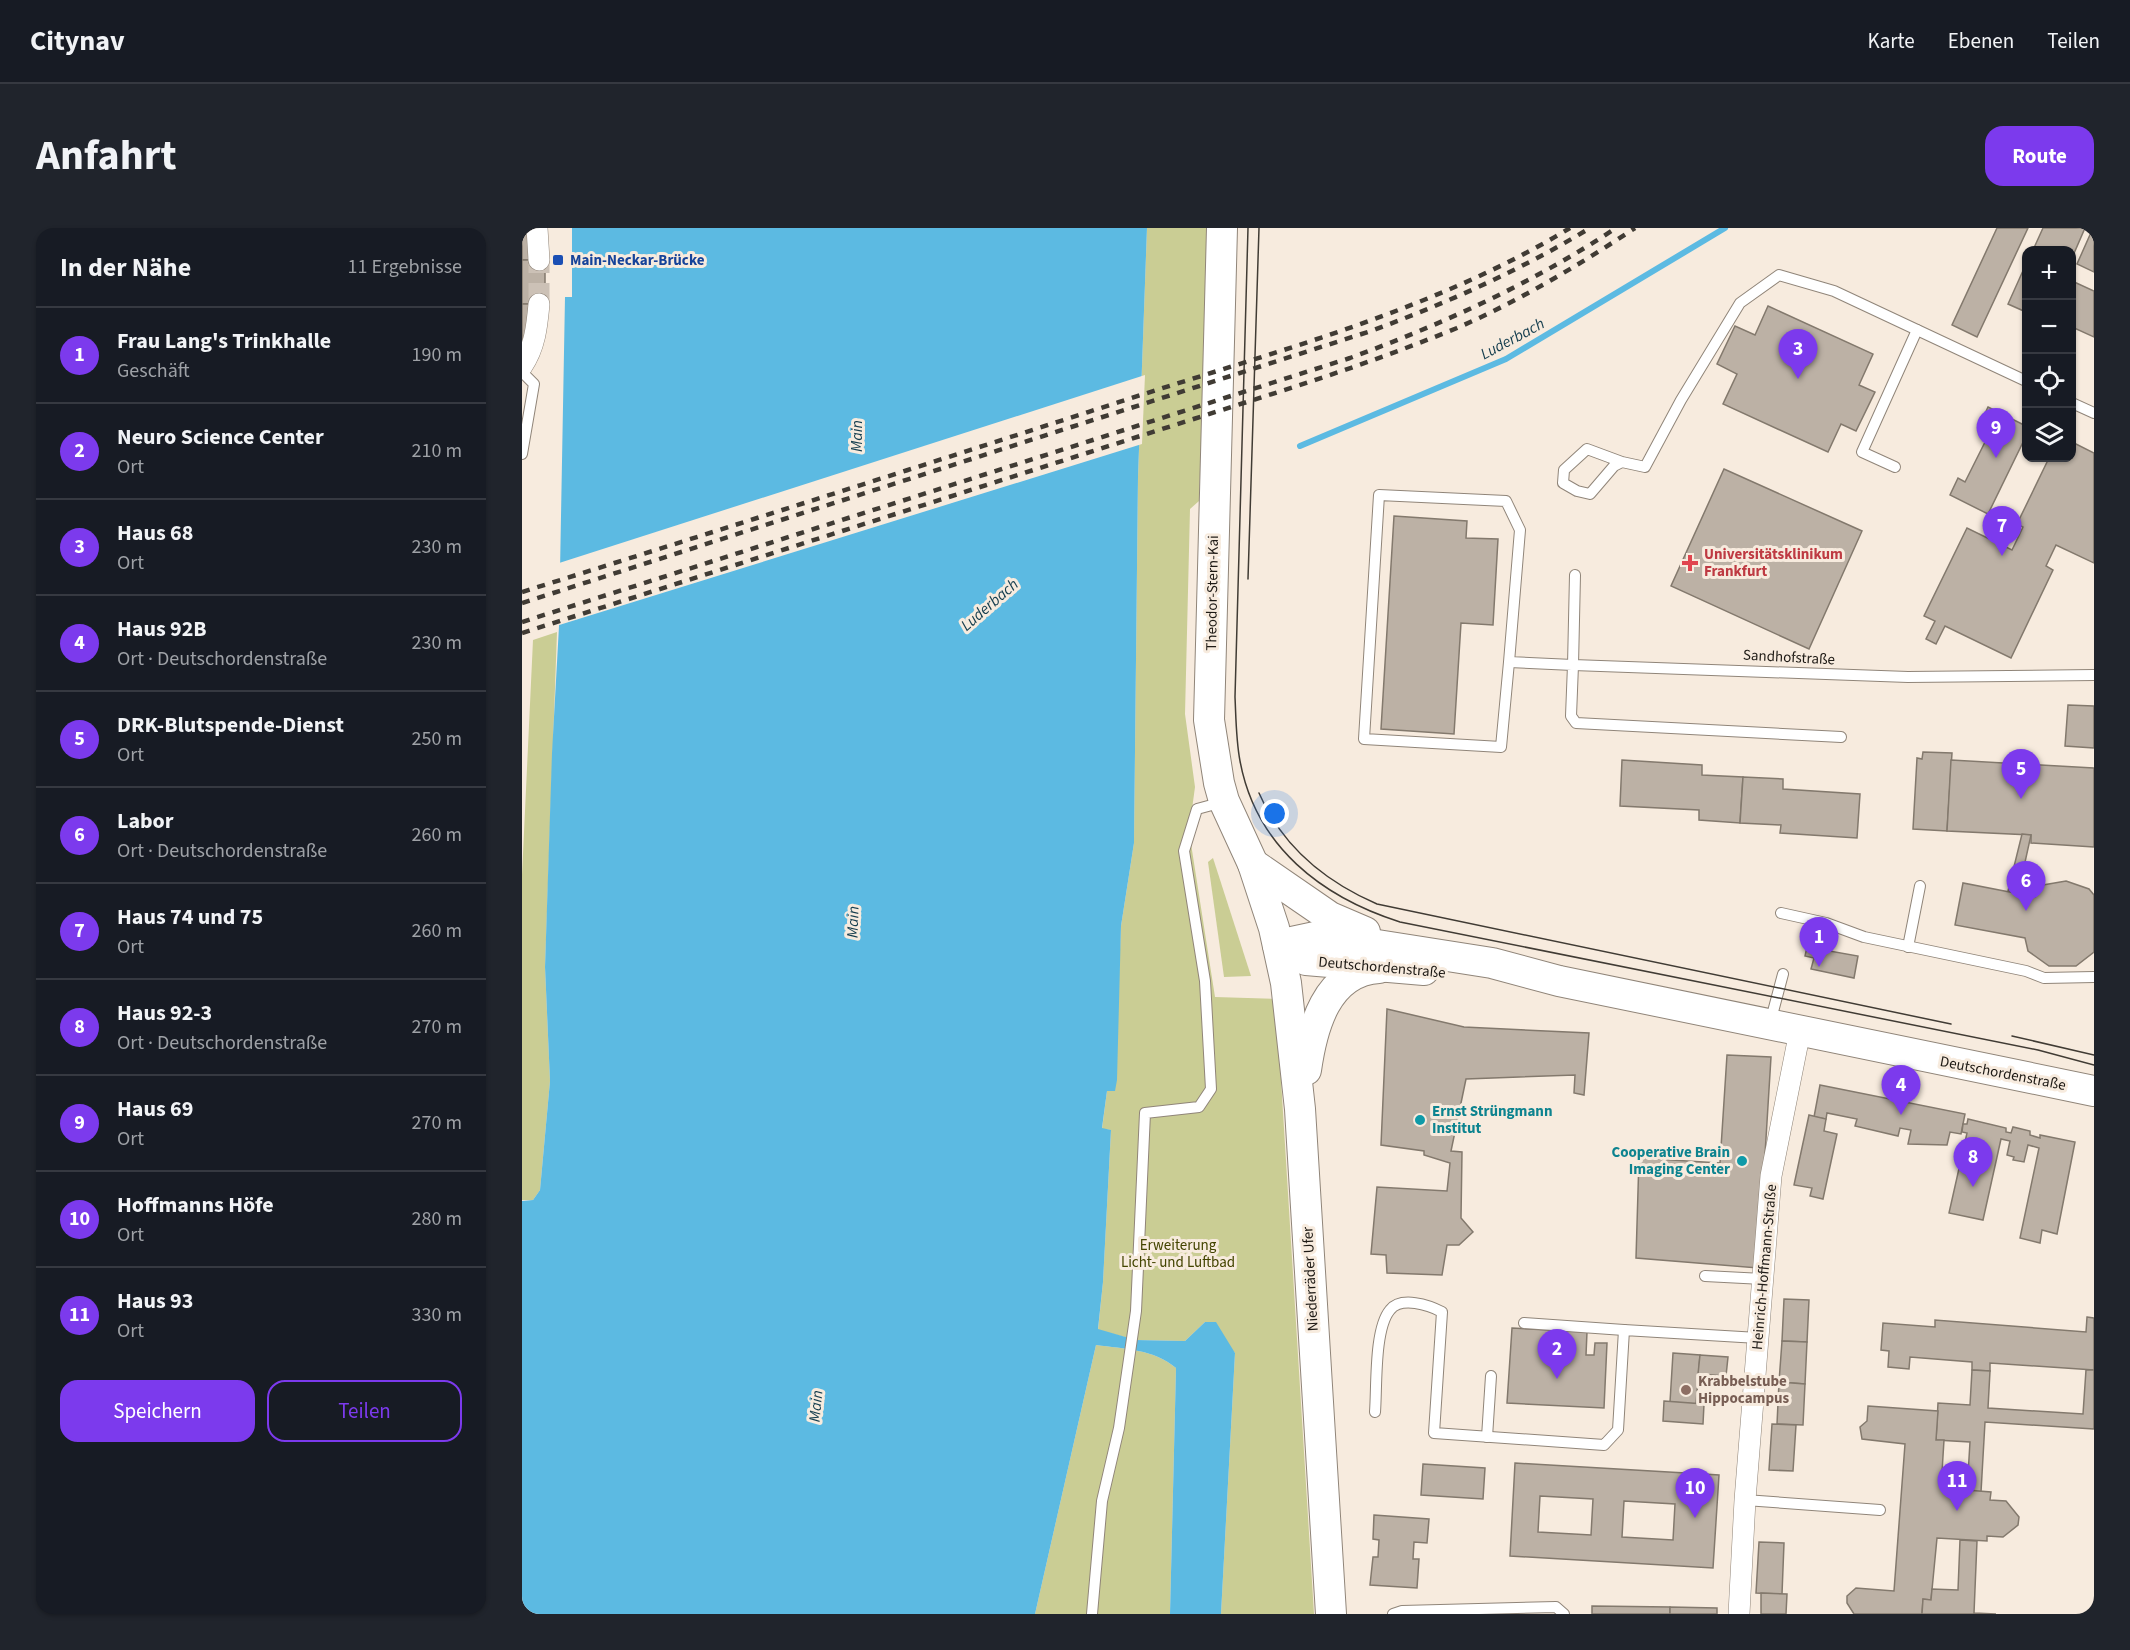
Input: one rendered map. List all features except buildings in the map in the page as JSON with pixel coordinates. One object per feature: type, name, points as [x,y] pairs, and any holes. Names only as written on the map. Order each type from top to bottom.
[{"type":"main road","name":"Theodor-Stern-Kai","points":[[1222,228],[1209,720],[1213,757],[1224,801],[1252,864],[1278,945]]},
{"type":"main road","points":[[1252,864],[1330,917],[1402,958]]},
{"type":"main road","name":"Deutschordenstraße","points":[[1278,945],[1306,960],[1402,958],[1486,977],[1559,981],[2094,1091]]},
{"type":"main road","name":"Niederräder Ufer","points":[[1278,945],[1286,982],[1300,1109],[1331,1614]]},
{"type":"main road","points":[[1300,1109],[1311,1033],[1319,1012],[1333,992],[1348,978],[1402,958]]},
{"type":"street","points":[[537,228],[539,260]]},
{"type":"street","points":[[522,366],[530,355],[539,304]]},
{"type":"street","name":"Heinrich-Hoffmann-Straße","points":[[1739,1614],[1745,1500],[1771,1176],[1800,1031]]},
{"type":"lane","points":[[1622,462],[1614,466],[1590,494],[1576,491],[1563,483],[1564,470],[1587,449],[1622,462],[1645,467],[1681,400],[1740,303],[1779,275],[1834,291],[2022,379]]},
{"type":"lane","points":[[1895,467],[1862,452],[1917,330]]},
{"type":"lane","points":[[522,372],[534,384],[522,454]]},
{"type":"lane","points":[[2076,405],[2094,413]]},
{"type":"lane","points":[[1379,495],[1506,501],[1520,530],[1509,662],[1501,747],[1364,739],[1379,495]]},
{"type":"lane","points":[[1575,574],[1571,716],[1576,723],[1841,737]]},
{"type":"lane","name":"Sandhofstraße","points":[[1509,662],[1908,677],[2094,675]]},
{"type":"lane","points":[[1092,1614],[1102,1501],[1119,1428],[1133,1329],[1145,1113],[1199,1107],[1211,1089],[1205,981],[1184,851],[1197,809],[1224,801]]},
{"type":"lane","points":[[1908,947],[1920,886]]},
{"type":"lane","points":[[1781,914],[1826,923],[1864,937],[2026,971],[2044,978],[2094,977]]},
{"type":"lane","points":[[1769,1023],[1783,974]]},
{"type":"lane","points":[[1705,1276],[1763,1280]]},
{"type":"lane","points":[[1375,1412],[1381,1329],[1390,1310],[1401,1303],[1431,1306],[1442,1312],[1434,1433],[1604,1445],[1618,1430],[1624,1330]]},
{"type":"lane","points":[[1524,1323],[1758,1338]]},
{"type":"lane","points":[[1487,1437],[1491,1376]]},
{"type":"lane","points":[[1745,1500],[1880,1510]]},
{"type":"lane","points":[[1393,1614],[1402,1611],[1556,1607],[1564,1614]]},
{"type":"green space","name":"Erweiterung Licht- und Luftbad","points":[[1147,228],[1209,228],[1199,501],[1190,509],[1185,714],[1195,787],[1189,831],[1215,997],[1276,999],[1314,1614],[1221,1614],[1235,1353],[1205,1322],[1185,1341],[1136,1340],[1098,1330],[1103,1282],[1111,1130],[1102,1129],[1107,1091],[1114,1091],[1121,926],[1134,843],[1138,477]]},
{"type":"green space","points":[[557,632],[545,967],[550,1081],[540,1190],[533,1200],[522,1200],[522,875],[533,640]]},
{"type":"green space","points":[[1213,858],[1251,976],[1224,977],[1208,862]]},
{"type":"green space","points":[[1096,1345],[1148,1353],[1176,1368],[1170,1614],[1035,1614]]},
{"type":"water","name":"Main","points":[[572,228],[1147,228],[1138,477],[1134,843],[1121,926],[1117,1080],[1115,1091],[1107,1091],[1102,1128],[1111,1130],[1103,1282],[1098,1329],[1136,1340],[1185,1341],[1205,1322],[1216,1322],[1235,1353],[1221,1614],[1170,1614],[1176,1368],[1148,1353],[1096,1345],[1035,1614],[522,1614],[522,1201],[533,1200],[540,1190],[550,1081],[545,967],[559,626],[565,297],[572,297]]},
{"type":"pier","points":[[1145,375],[1142,444],[556,626],[556,564]]},
{"type":"waterway","name":"Luderbach","points":[[1300,446],[1506,359],[1725,228]]},
{"type":"tunnel","points":[[539,260],[539,304]]},
{"type":"tram line","points":[[1248,228],[1235,697],[1237,737],[1248,792],[1261,819],[1277,843],[1297,864],[1319,883],[1344,898],[1400,922],[2038,1050],[2094,1065]]},
{"type":"tram line","points":[[1248,579],[1259,228]]},
{"type":"tram line","points":[[1259,793],[1280,829],[1307,860],[1339,884],[1377,904],[1951,1024]]},
{"type":"tram line","points":[[2012,1036],[2094,1055]]},
{"type":"railway","points":[[522,592],[1308,342],[1469,281],[1570,228]]},
{"type":"railway","points":[[522,603],[1371,331],[1483,285],[1590,228]]},
{"type":"railway","points":[[522,622],[1350,358],[1487,301],[1552,267],[1616,228]]},
{"type":"railway","points":[[522,633],[1376,359],[1457,328],[1503,306],[1570,269],[1635,228]]},
{"type":"place","name":"Main-Neckar-Brücke","points":[[558,260]]},
{"type":"place","name":"Haus 68","points":[[1798,379]]},
{"type":"place","name":"Haus 69","points":[[1996,458]]},
{"type":"place","name":"Haus 74 und 75","points":[[2002,556]]},
{"type":"place","name":"Universitätsklinikum Frankfurt","points":[[1690,563]]},
{"type":"place","name":"DRK-Blutspende-Dienst","points":[[2021,799]]},
{"type":"place","name":"Labor","points":[[2026,911]]},
{"type":"place","name":"Frau Lang's Trinkhalle","points":[[1819,967]]},
{"type":"place","name":"Haus 92B","points":[[1901,1115]]},
{"type":"place","name":"Ernst Strüngmann Institut","points":[[1420,1120]]},
{"type":"place","name":"Cooperative Brain Imaging Center","points":[[1742,1161]]},
{"type":"place","name":"Haus 92-3","points":[[1973,1187]]},
{"type":"place","name":"Neuro Science Center","points":[[1557,1379]]},
{"type":"place","name":"Krabbelstube Hippocampus","points":[[1686,1390]]},
{"type":"place","name":"Haus 93","points":[[1957,1511]]},
{"type":"place","name":"Hoffmanns Höfe","points":[[1695,1518]]}]
